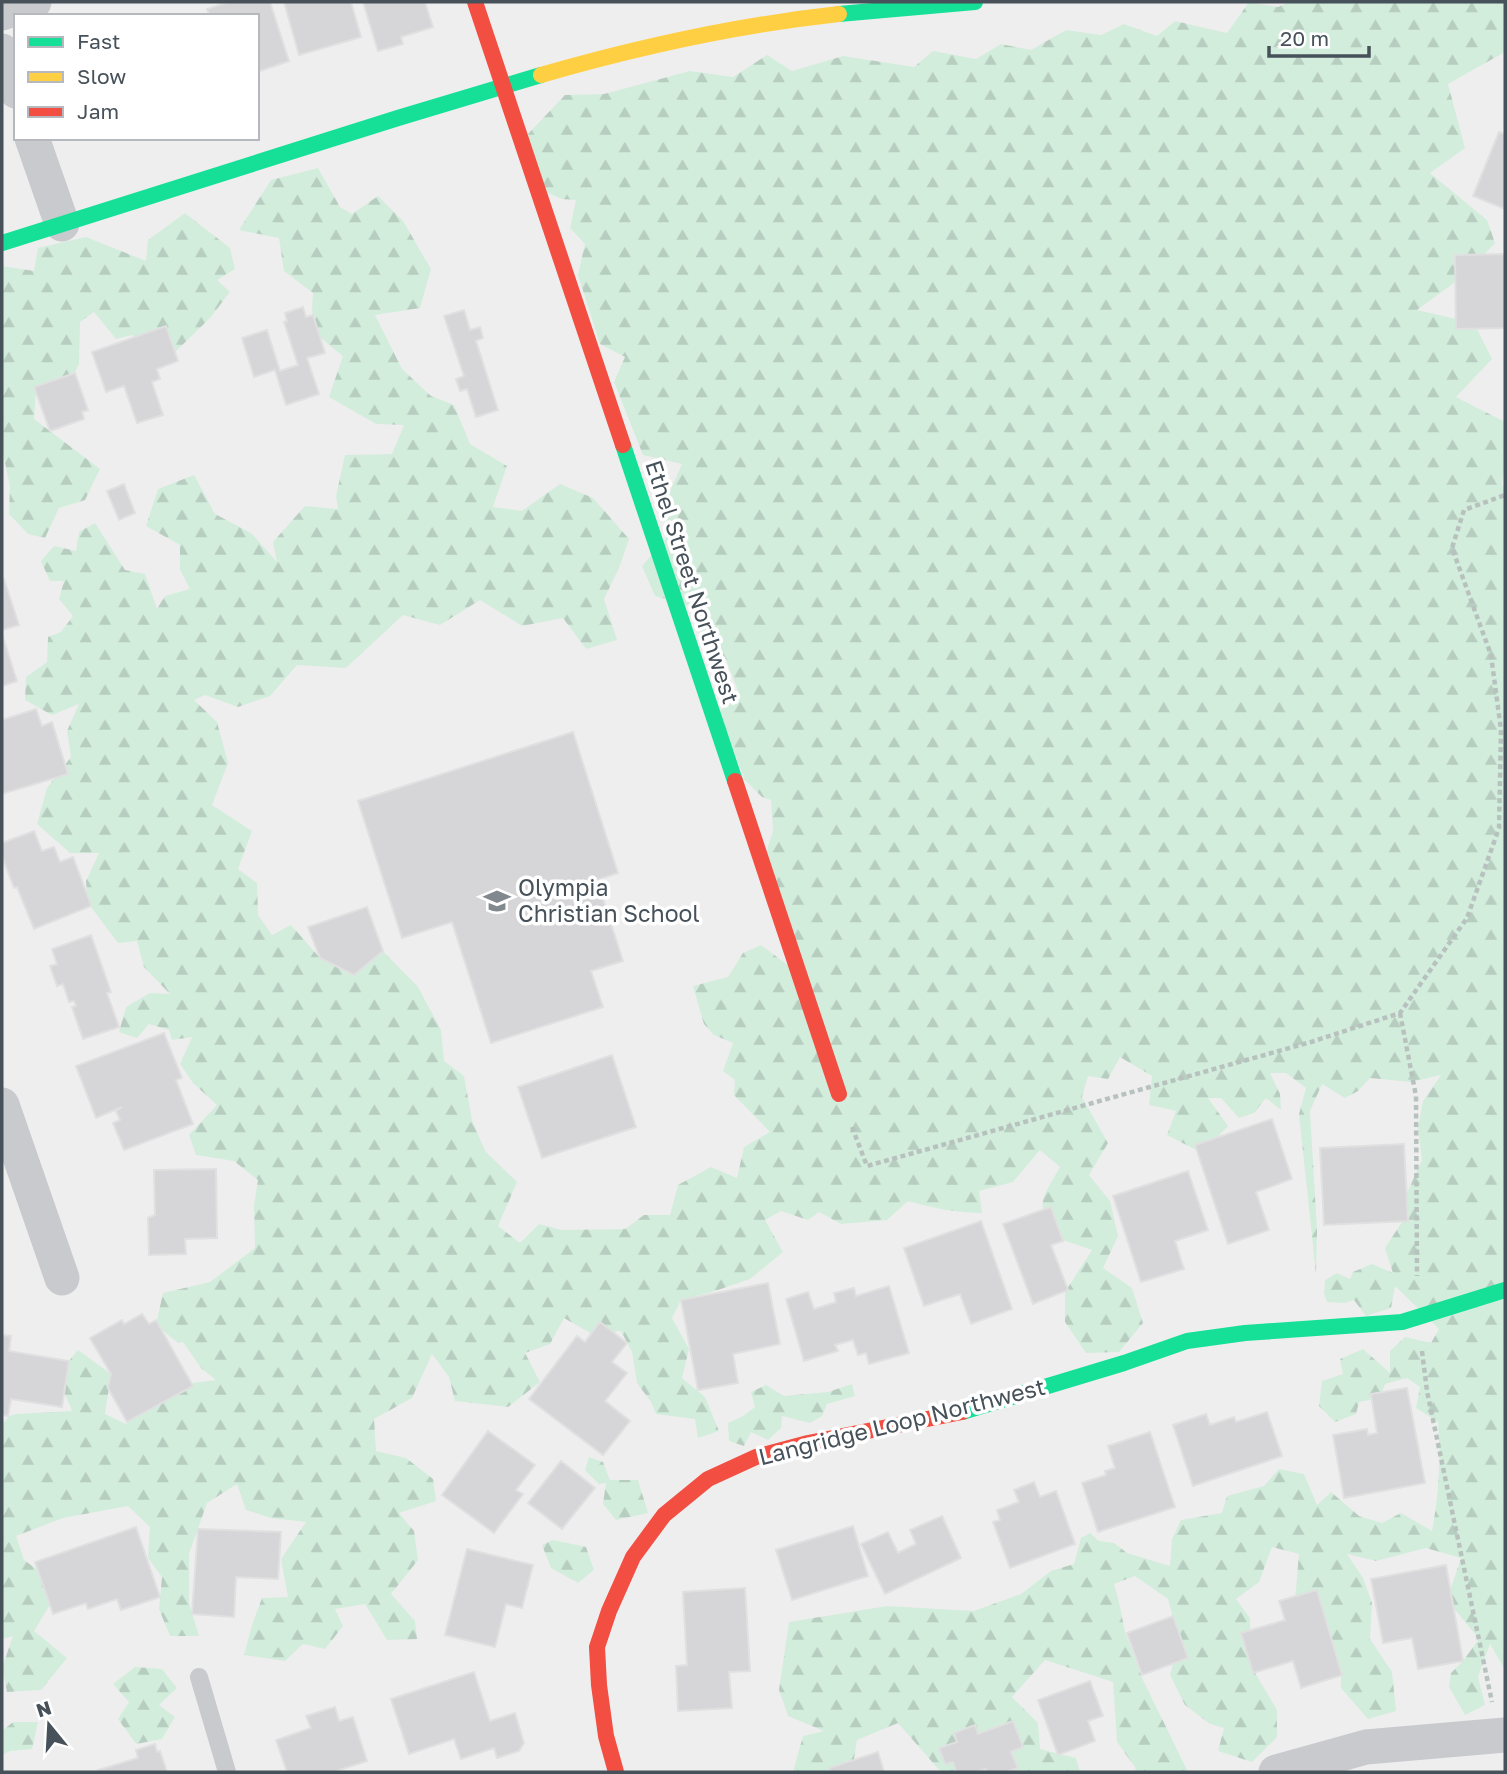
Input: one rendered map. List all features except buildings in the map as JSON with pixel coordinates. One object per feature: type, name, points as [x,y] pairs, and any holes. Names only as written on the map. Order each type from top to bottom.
[{"type":"street","points":[[2,13],[34,2]]},
{"type":"street","name":"Ethel Street Northwest","points":[[475,2],[839,1094]]},
{"type":"street","points":[[2,243],[502,85],[660,45],[744,28],[830,15],[975,2]]},
{"type":"street","points":[[2,51],[14,85]]},
{"type":"street","points":[[33,140],[62,224]]},
{"type":"street","points":[[2,1105],[62,1278]]},
{"type":"street","name":"Langridge Loop Northwest","points":[[616,1772],[606,1736],[597,1647],[632,1557],[664,1515],[708,1479],[756,1457],[808,1443],[965,1411],[1187,1341],[1245,1333],[1402,1322],[1505,1290]]},
{"type":"street","points":[[1276,1772],[1366,1747],[1499,1723]]},
{"type":"lane","points":[[199,1677],[227,1772]]},
{"type":"path","points":[[839,1094],[867,1166],[1311,1042],[1400,1013],[1467,918],[1499,828],[1501,730],[1491,655],[1452,548],[1464,510],[1505,495]]},
{"type":"path","points":[[1400,1013],[1416,1096],[1417,1276]]},
{"type":"path","points":[[1422,1350],[1427,1391],[1499,1723]]},
{"type":"green space","points":[[1249,2],[1278,7],[1289,2],[1505,2],[1505,52],[1448,84],[1465,148],[1430,173],[1487,220],[1495,243],[1466,274],[1417,310],[1474,323],[1492,359],[1456,397],[1505,422],[1502,485],[1505,488],[1505,1670],[1490,1644],[1478,1677],[1485,1705],[1465,1715],[1449,1687],[1451,1673],[1479,1639],[1447,1600],[1461,1558],[1426,1548],[1376,1561],[1347,1554],[1363,1578],[1372,1603],[1370,1639],[1392,1672],[1396,1711],[1368,1719],[1341,1688],[1341,1674],[1293,1624],[1299,1554],[1272,1547],[1259,1582],[1236,1599],[1250,1618],[1251,1663],[1277,1710],[1277,1737],[1252,1762],[1218,1751],[1224,1728],[1210,1724],[1185,1705],[1170,1675],[1179,1640],[1168,1599],[1135,1576],[1114,1584],[1125,1632],[1143,1680],[1188,1772],[1136,1772],[1117,1742],[1113,1682],[1045,1660],[1012,1697],[1038,1723],[1040,1749],[1076,1758],[1080,1772],[941,1772],[898,1723],[857,1740],[852,1772],[793,1772],[803,1736],[824,1731],[788,1716],[779,1690],[789,1622],[887,1606],[974,1611],[1021,1594],[1051,1571],[1074,1564],[1081,1538],[1090,1533],[1099,1541],[1114,1543],[1127,1553],[1170,1566],[1172,1539],[1181,1520],[1222,1513],[1227,1496],[1264,1486],[1279,1469],[1304,1474],[1317,1505],[1331,1492],[1359,1516],[1382,1523],[1401,1513],[1432,1531],[1439,1476],[1438,1422],[1416,1408],[1420,1387],[1407,1378],[1385,1384],[1380,1398],[1359,1402],[1356,1414],[1335,1422],[1319,1406],[1322,1381],[1343,1374],[1340,1359],[1363,1349],[1390,1373],[1390,1351],[1405,1337],[1431,1343],[1439,1329],[1395,1286],[1391,1308],[1366,1316],[1354,1300],[1345,1303],[1327,1302],[1324,1293],[1325,1280],[1337,1273],[1350,1279],[1353,1272],[1372,1264],[1393,1273],[1385,1248],[1402,1222],[1407,1193],[1422,1160],[1418,1128],[1423,1101],[1441,1075],[1411,1082],[1370,1078],[1358,1091],[1345,1098],[1322,1084],[1310,1111],[1317,1230],[1316,1274],[1299,1114],[1306,1088],[1286,1073],[1270,1073],[1280,1094],[1281,1110],[1266,1098],[1254,1113],[1239,1118],[1221,1098],[1208,1098],[1228,1126],[1202,1153],[1167,1135],[1176,1111],[1149,1105],[1152,1076],[1120,1057],[1108,1079],[1088,1076],[1082,1097],[1108,1143],[1089,1175],[1110,1201],[1118,1236],[1103,1268],[1132,1288],[1143,1323],[1119,1352],[1086,1353],[1065,1322],[1065,1292],[1092,1250],[1051,1236],[1043,1200],[1060,1167],[1040,1150],[1013,1182],[979,1191],[982,1213],[945,1210],[908,1201],[887,1220],[841,1224],[819,1212],[808,1220],[781,1211],[765,1220],[783,1252],[750,1279],[681,1300],[672,1318],[689,1349],[682,1378],[705,1397],[719,1431],[698,1438],[695,1419],[656,1414],[637,1383],[632,1352],[621,1331],[592,1334],[564,1318],[550,1344],[525,1353],[540,1382],[508,1407],[455,1401],[449,1377],[432,1354],[412,1398],[374,1419],[376,1451],[406,1458],[433,1479],[436,1501],[399,1513],[414,1531],[418,1560],[391,1594],[415,1621],[417,1639],[387,1640],[365,1604],[335,1609],[343,1626],[325,1649],[303,1644],[285,1661],[244,1655],[262,1598],[288,1597],[281,1559],[306,1522],[271,1518],[246,1510],[237,1484],[207,1503],[189,1554],[189,1603],[199,1636],[170,1636],[159,1609],[162,1577],[148,1558],[150,1527],[128,1506],[63,1518],[16,1536],[24,1560],[46,1576],[50,1605],[34,1631],[67,1658],[41,1690],[7,1692],[2,1668],[13,1636],[2,1639],[2,1425],[9,1416],[17,1414],[72,1411],[63,1389],[68,1362],[78,1350],[111,1374],[105,1414],[126,1424],[176,1385],[216,1380],[201,1368],[183,1342],[178,1343],[156,1325],[163,1293],[210,1282],[255,1248],[254,1205],[258,1180],[234,1161],[196,1155],[189,1135],[217,1105],[193,1083],[180,1064],[192,1037],[172,1040],[169,1030],[149,1024],[137,1038],[119,1032],[126,1007],[150,993],[170,994],[144,967],[137,941],[118,943],[88,903],[86,881],[99,853],[70,853],[37,824],[47,788],[71,757],[67,731],[79,704],[52,715],[25,700],[26,677],[47,662],[48,637],[61,632],[73,616],[59,599],[64,581],[50,581],[41,561],[54,546],[76,551],[79,532],[95,523],[125,570],[145,574],[157,609],[165,596],[190,589],[180,570],[180,545],[146,526],[158,489],[194,475],[215,514],[251,533],[277,562],[273,542],[305,506],[338,509],[336,496],[345,455],[392,454],[404,425],[376,424],[329,397],[343,356],[316,330],[312,316],[313,293],[284,271],[279,238],[239,230],[271,180],[318,168],[340,207],[352,214],[378,196],[403,221],[431,269],[420,308],[375,315],[402,369],[431,396],[454,405],[470,444],[507,466],[493,507],[522,511],[560,484],[593,498],[629,539],[604,599],[617,640],[586,649],[563,618],[522,626],[480,600],[440,625],[403,615],[346,668],[297,665],[270,696],[238,707],[205,695],[194,700],[217,722],[228,763],[212,805],[252,831],[238,869],[257,883],[258,915],[272,935],[291,925],[320,958],[354,975],[383,951],[418,987],[441,1030],[444,1061],[464,1076],[472,1120],[485,1151],[517,1182],[498,1226],[520,1243],[539,1224],[562,1230],[625,1229],[644,1215],[670,1215],[678,1185],[711,1167],[737,1178],[744,1147],[770,1132],[734,1095],[735,1080],[723,1071],[733,1043],[714,1035],[704,1024],[693,986],[728,977],[743,953],[761,945],[789,966],[766,853],[773,831],[771,800],[762,797],[745,780],[718,712],[740,696],[725,657],[701,636],[698,605],[686,605],[655,596],[642,566],[667,537],[666,500],[682,464],[643,455],[614,382],[625,357],[600,344],[578,275],[585,244],[570,228],[576,200],[562,199],[530,185],[528,134],[565,95],[604,94],[690,71],[733,77],[767,55],[792,71],[843,56],[914,67],[933,51],[976,59],[1001,44],[1031,50],[1066,30],[1101,35],[1124,24],[1157,36],[1175,21],[1227,33]]},
{"type":"green space","points":[[185,213],[230,248],[235,269],[217,280],[230,292],[210,318],[169,358],[132,335],[116,339],[94,312],[80,322],[79,364],[69,384],[36,390],[34,419],[100,469],[85,500],[59,508],[45,538],[28,534],[9,514],[10,486],[2,449],[2,266],[34,271],[38,248],[86,237],[146,261],[148,240]]},
{"type":"green space","points":[[852,1384],[855,1396],[827,1404],[822,1416],[810,1423],[782,1416],[781,1428],[768,1440],[751,1432],[744,1446],[729,1441],[728,1423],[755,1407],[751,1392],[766,1385],[784,1396],[828,1392]]},
{"type":"green space","points":[[589,1457],[603,1462],[610,1480],[638,1480],[648,1513],[616,1520],[603,1504],[606,1483],[599,1484],[585,1470]]},
{"type":"green space","points":[[553,1540],[586,1547],[594,1570],[578,1583],[551,1568],[542,1545]]},
{"type":"green space","points":[[135,1667],[162,1669],[177,1688],[159,1705],[175,1717],[162,1739],[136,1744],[118,1719],[129,1702],[113,1684]]},
{"type":"green space","points":[[13,1722],[38,1722],[32,1749],[10,1751],[2,1755],[2,1731]]},
{"type":"traffic: fast","points":[[839,14],[975,2]]},
{"type":"traffic: fast","points":[[2,243],[541,75]]},
{"type":"traffic: fast","points":[[623,445],[735,781]]},
{"type":"traffic: fast","points":[[962,1412],[1187,1341],[1245,1333],[1402,1322],[1505,1290]]},
{"type":"traffic: slow","points":[[541,75],[688,38],[839,14]]},
{"type":"traffic: jam","points":[[475,2],[623,445]]},
{"type":"traffic: jam","points":[[735,781],[839,1094]]},
{"type":"traffic: jam","points":[[616,1772],[606,1736],[597,1647],[609,1611],[633,1557],[664,1515],[708,1479],[756,1457],[808,1443],[962,1412]]},
{"type":"place","name":"Olympia Christian School","points":[[497,901]]}]
